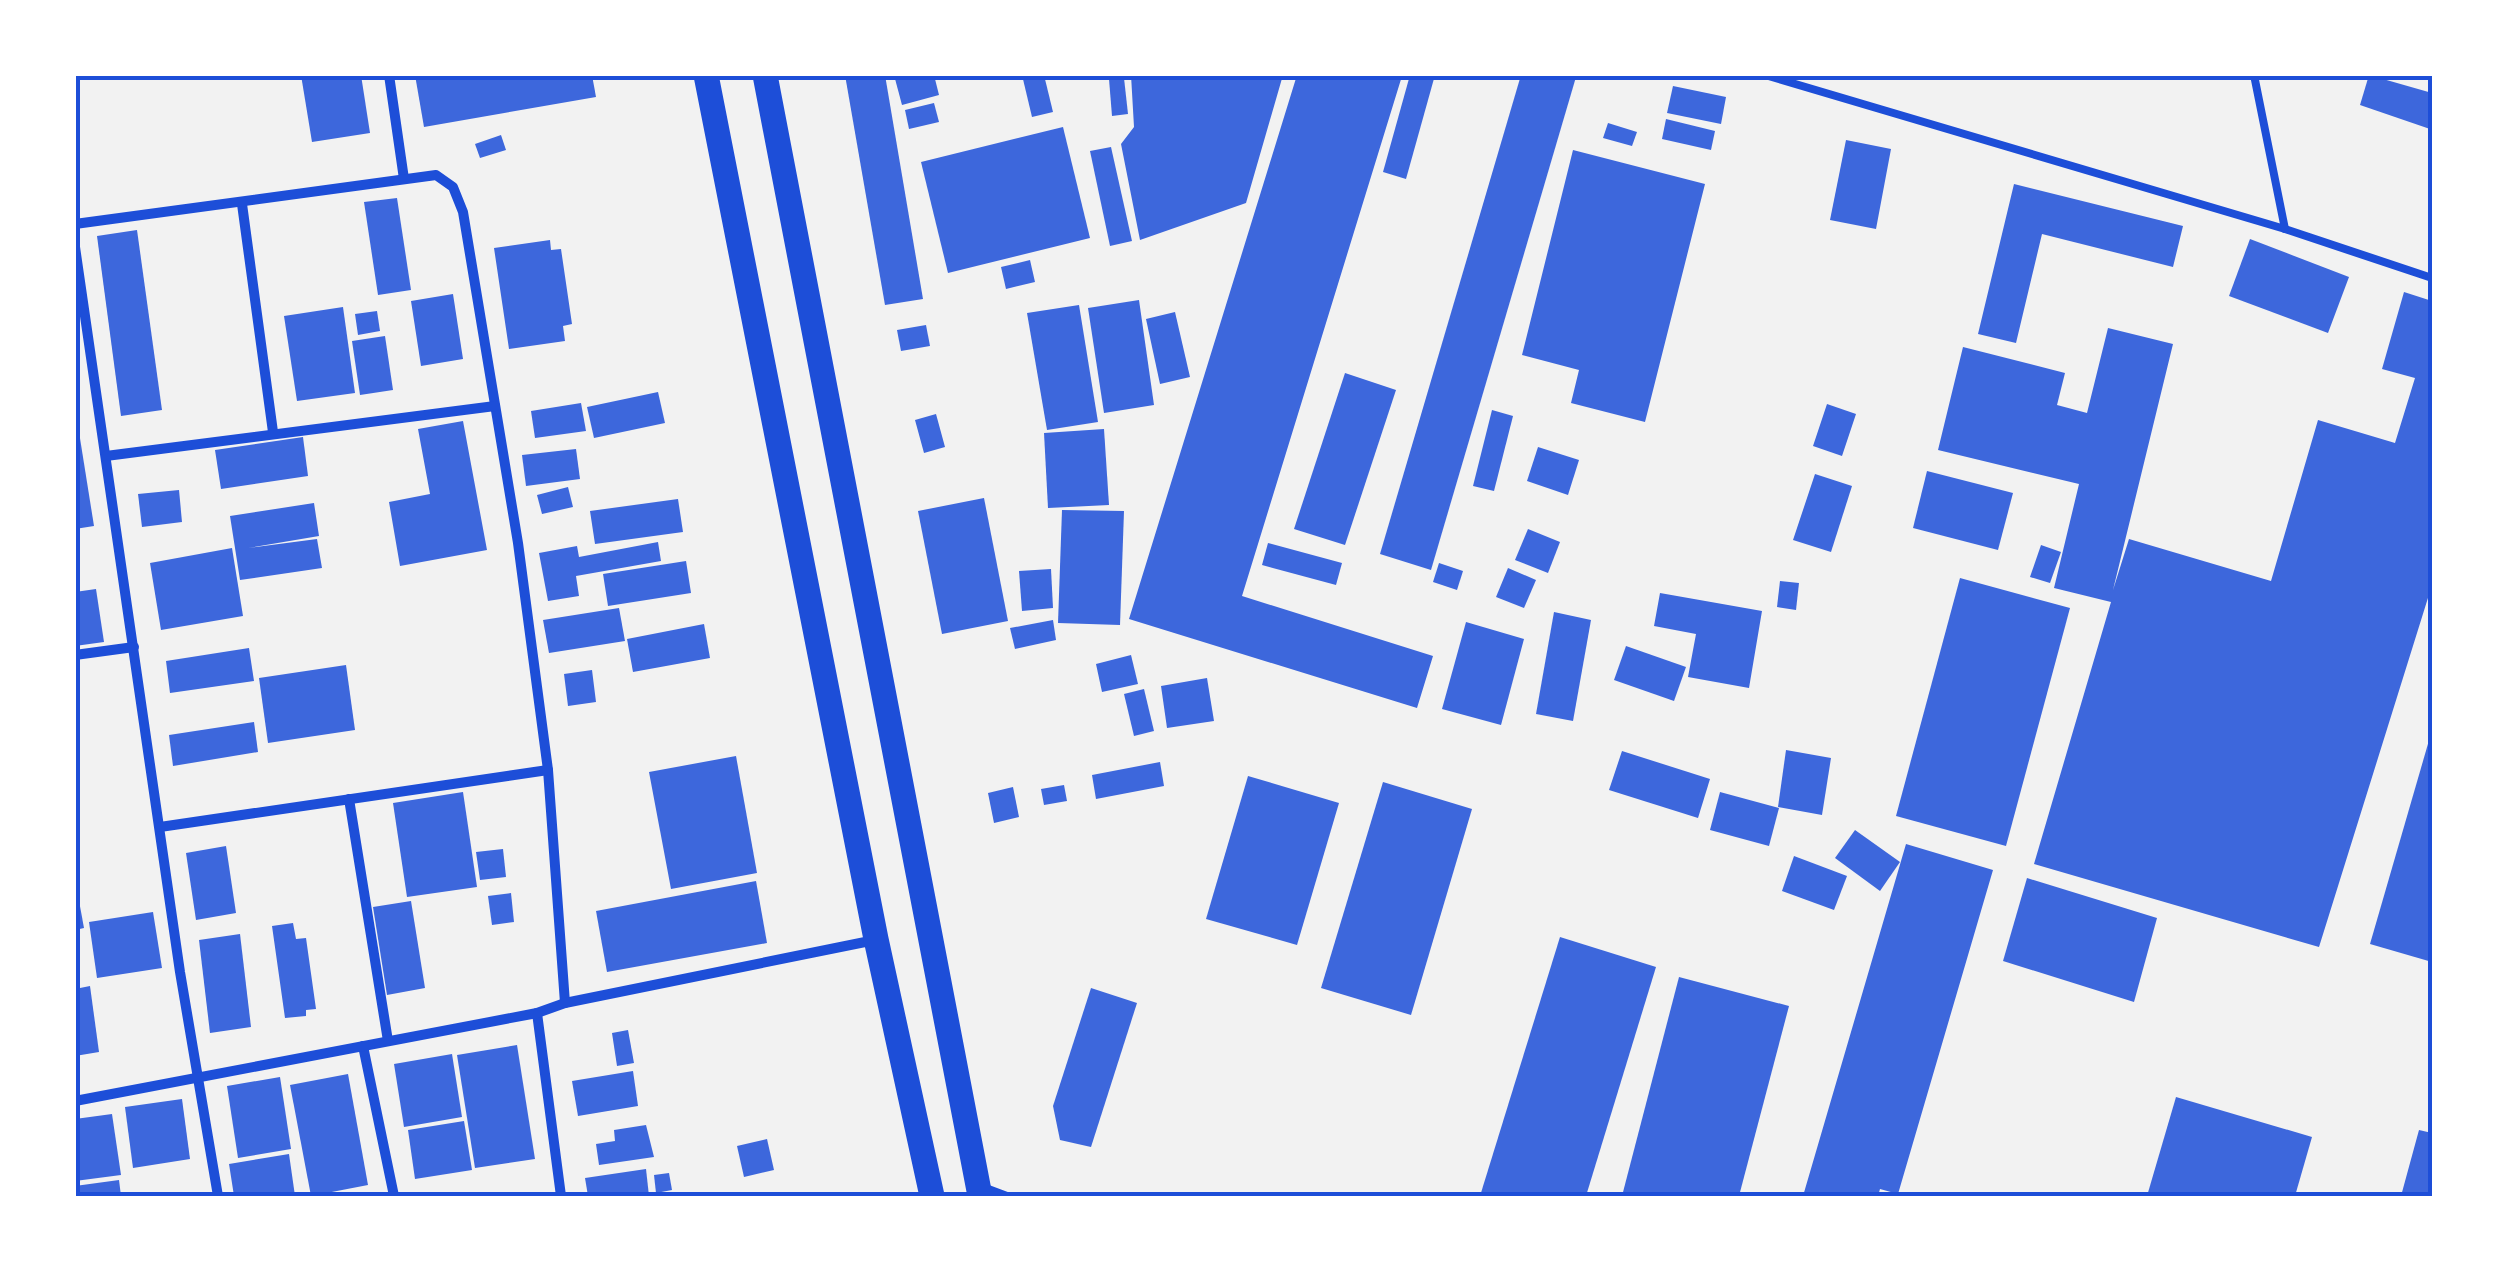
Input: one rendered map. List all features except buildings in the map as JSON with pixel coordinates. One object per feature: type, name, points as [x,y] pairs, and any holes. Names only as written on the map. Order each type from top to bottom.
[{"type":"main road","points":[[706,75],[876,939],[932,1196]]},
{"type":"main road","points":[[764,75],[979,1191]]},
{"type":"street","points":[[389,75],[404,179]]},
{"type":"street","points":[[75,224],[436,175],[453,187],[463,212],[518,543],[548,770],[565,1003]]},
{"type":"street","points":[[242,204],[273,432]]},
{"type":"street","points":[[75,247],[218,1196]]},
{"type":"street","points":[[75,322],[88,319]]},
{"type":"street","points":[[106,456],[495,406]]},
{"type":"street","points":[[75,655],[134,646]]},
{"type":"street","points":[[160,827],[548,770]]},
{"type":"street","points":[[349,799],[388,1041]]},
{"type":"street","points":[[75,1101],[537,1013],[565,1003],[876,939]]},
{"type":"street","points":[[537,1013],[561,1196]]},
{"type":"street","points":[[364,1046],[394,1196]]},
{"type":"lane","points":[[1765,75],[2285,230],[2432,278]]},
{"type":"lane","points":[[2254,75],[2285,230]]},
{"type":"lane","points":[[979,1191],[1007,1196]]}]
